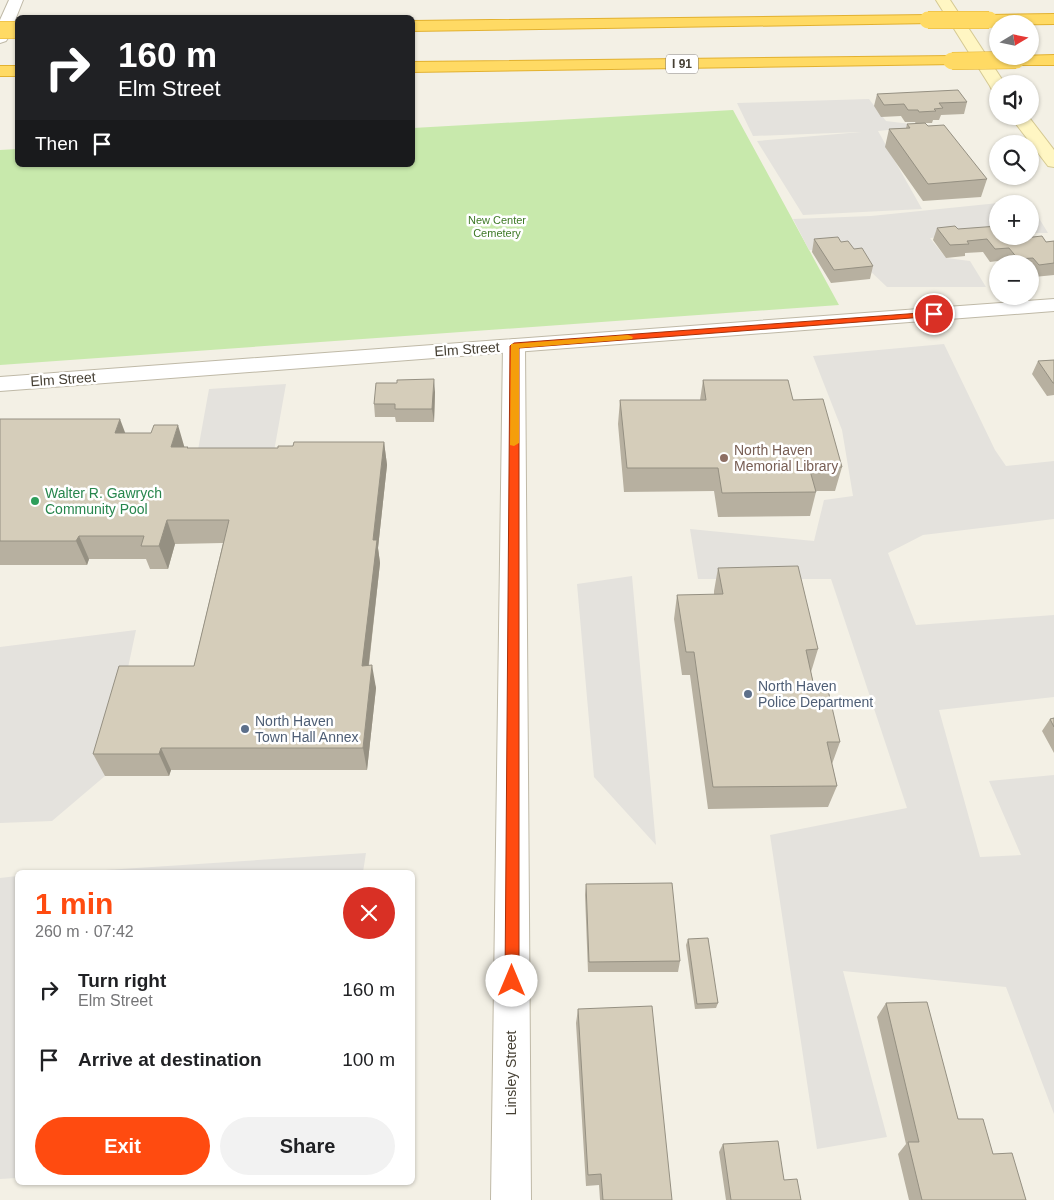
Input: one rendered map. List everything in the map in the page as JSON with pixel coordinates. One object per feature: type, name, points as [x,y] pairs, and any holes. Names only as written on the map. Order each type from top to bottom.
[{"type":"highway","points":[[415,26],[1054,19]]},
{"type":"highway","points":[[0,30],[15,30]]},
{"type":"highway","name":"I 91","points":[[415,67],[1054,60]]},
{"type":"highway","points":[[0,71],[15,71]]},
{"type":"main road","points":[[943,0],[991,75]]},
{"type":"main road","points":[[1026,125],[1054,162]]},
{"type":"street","points":[[0,38],[16,0]]},
{"type":"street","name":"Elm Street","points":[[0,384],[1054,305]]},
{"type":"street","name":"Linsley Street","points":[[511,1200],[514,346]]},
{"type":"green space","name":"New Center Cemetery","points":[[733,110],[839,305],[0,365],[0,150],[15,149],[15,167],[415,167],[415,128]]},
{"type":"shaded area","points":[[869,99],[886,121],[927,126],[878,131],[922,209],[803,215],[757,141],[861,132],[753,136],[737,103]]},
{"type":"shaded area","points":[[989,204],[989,234],[930,238],[946,258],[970,261],[986,287],[887,287],[847,249],[809,250],[793,219],[871,216]]},
{"type":"shaded area","points":[[1039,218],[1048,233],[1039,233]]},
{"type":"shaded area","points":[[944,344],[995,450],[1006,466],[1054,461],[1054,519],[923,535],[888,553],[916,625],[1054,615],[1054,697],[939,710],[980,857],[1021,855],[989,781],[1054,775],[1054,1114],[1006,987],[843,971],[887,1137],[817,1149],[770,835],[907,808],[831,579],[698,579],[690,529],[814,541],[824,500],[853,496],[842,430],[813,356]]},
{"type":"shaded area","points":[[286,384],[273,457],[194,472],[209,389]]},
{"type":"shaded area","points":[[632,576],[656,845],[594,777],[577,584]]},
{"type":"shaded area","points":[[136,630],[105,776],[52,821],[0,823],[0,647]]},
{"type":"shaded area","points":[[366,853],[363,870],[106,870]]},
{"type":"shaded area","points":[[15,876],[15,1178],[0,1179],[0,878]]},
{"type":"building","points":[[958,90],[967,102],[939,103],[943,108],[934,109],[936,111],[919,112],[918,110],[908,110],[904,104],[884,105],[877,94]]},
{"type":"building","points":[[925,123],[928,126],[944,125],[987,179],[928,184],[889,129],[910,128],[907,124]]},
{"type":"building","points":[[955,226],[958,229],[989,227],[989,242],[987,239],[967,241],[969,244],[950,245],[937,228]]},
{"type":"building","points":[[1039,236],[1042,236],[1046,242],[1054,241],[1054,263],[1039,265],[1039,255],[1015,255],[1009,248],[995,249],[992,245],[1039,245]]},
{"type":"building","points":[[838,237],[841,242],[848,241],[854,249],[862,248],[873,266],[834,270],[814,239]]},
{"type":"building","points":[[1054,360],[1054,383],[1053,383],[1038,361]]},
{"type":"building","points":[[434,379],[432,409],[395,409],[395,404],[374,404],[376,383],[397,383],[397,380]]},
{"type":"building","name":"North Haven Memorial Library","points":[[703,380],[788,380],[793,400],[823,399],[842,467],[809,467],[816,492],[722,493],[718,468],[627,468],[620,400],[706,400]]},
{"type":"building","points":[[0,419],[120,419],[115,433],[151,433],[154,425],[178,425],[171,447],[187,448],[278,448],[278,446],[293,446],[294,442],[384,442],[373,540],[377,540],[362,666],[372,665],[363,748],[161,748],[159,754],[93,754],[119,666],[194,666],[229,520],[167,520],[159,546],[141,546],[144,536],[79,536],[76,541],[0,541]]},
{"type":"building","name":"North Haven Police Department","points":[[798,566],[818,649],[806,650],[815,691],[828,690],[840,742],[827,742],[837,786],[713,787],[694,652],[686,652],[677,595],[723,594],[718,568]]},
{"type":"building","points":[[1054,718],[1054,727],[1050,719]]},
{"type":"building","points":[[672,883],[680,961],[589,962],[586,884]]},
{"type":"building","points":[[708,938],[718,1003],[697,1004],[688,939]]},
{"type":"building","points":[[927,1002],[958,1119],[983,1119],[993,1154],[1012,1153],[1026,1200],[922,1200],[908,1142],[919,1142],[886,1003]]},
{"type":"building","points":[[652,1006],[672,1200],[603,1200],[601,1174],[588,1175],[578,1009]]},
{"type":"building","points":[[778,1141],[784,1180],[797,1179],[801,1200],[731,1200],[723,1144]]},
{"type":"slow traffic","points":[[514,443],[514,346],[628,337]]},
{"type":"place","name":"North Haven Memorial Library","points":[[724,458]]},
{"type":"place","name":"Walter R. Gawrych Community Pool","points":[[35,501]]},
{"type":"place","name":"North Haven Police Department","points":[[748,694]]},
{"type":"place","name":"North Haven Town Hall Annex","points":[[245,729]]},
{"type":"route","points":[[512,981],[514,346],[934,314]]}]
